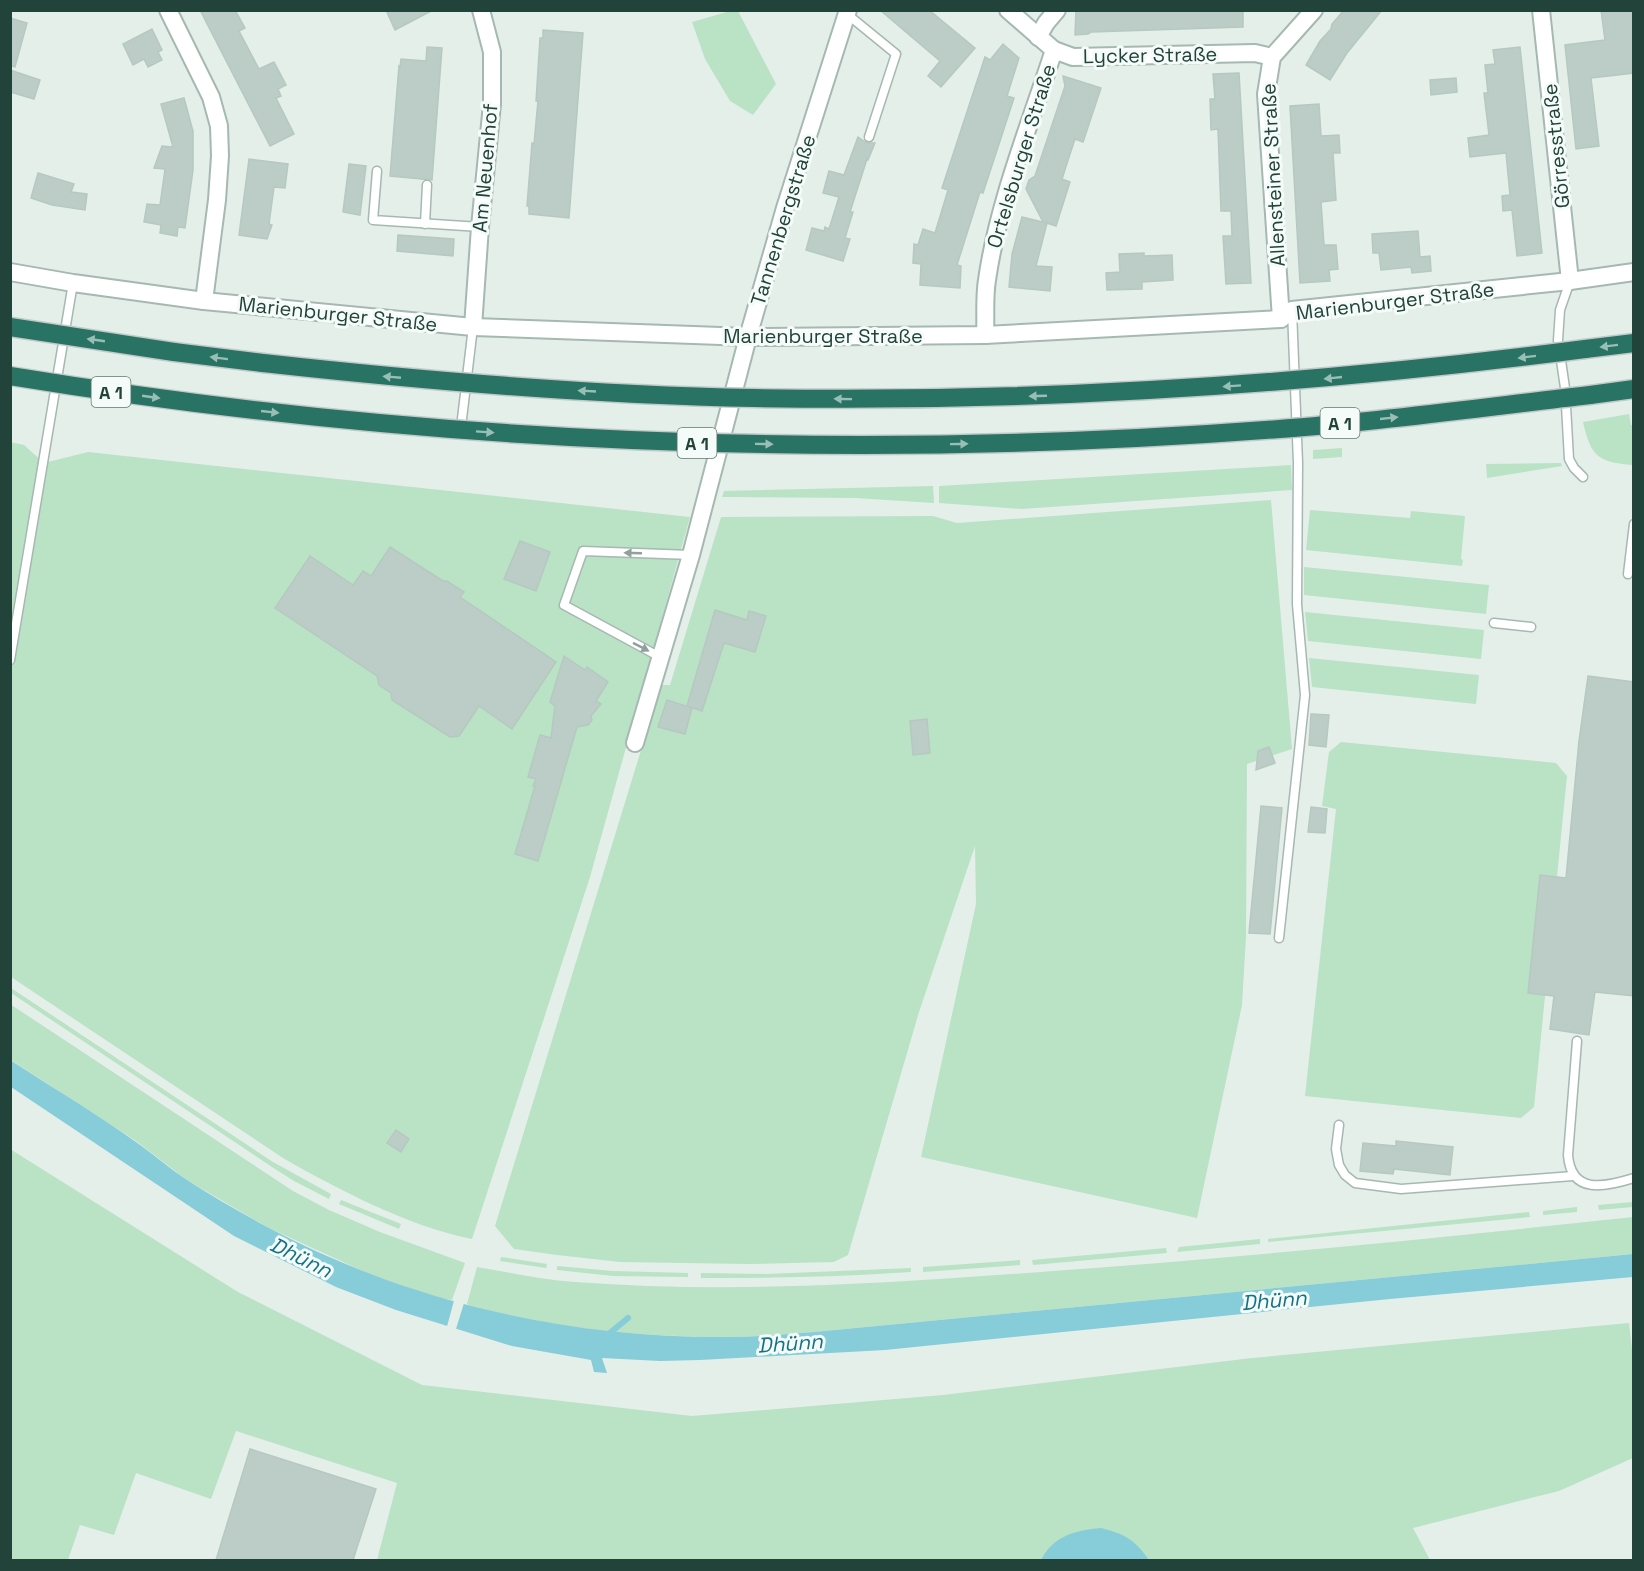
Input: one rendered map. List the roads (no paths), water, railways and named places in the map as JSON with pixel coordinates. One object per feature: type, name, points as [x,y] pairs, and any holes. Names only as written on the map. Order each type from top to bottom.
[{"type":"highway","name":"A 1","points":[[10,327],[174,352],[358,374],[561,390],[753,398],[968,398],[1183,390],[1291,382],[1493,361],[1634,343]]},
{"type":"highway","name":"A 1","points":[[10,376],[201,404],[341,420],[535,436],[751,444],[968,444],[1184,435],[1306,427],[1634,389]]},
{"type":"street","points":[[168,10],[211,97],[219,126],[220,156],[217,200],[204,301]]},
{"type":"street","name":"Am Neuenhof","points":[[473,327],[492,104],[492,52],[481,10]]},
{"type":"street","name":"Lycker Straße","points":[[1008,10],[1054,50],[1073,57],[1256,53],[1272,57]]},
{"type":"street","points":[[1038,38],[1046,23],[1057,10]]},
{"type":"street","name":"Allensteiner Straße","points":[[1286,314],[1267,130],[1266,94],[1272,57],[1314,10]]},
{"type":"street","name":"Görresstraße","points":[[1541,10],[1570,281]]},
{"type":"street","name":"Tannenbergstraße","points":[[635,743],[691,555],[748,337],[785,208],[848,12]]},
{"type":"street","name":"Ortelsburger Straße","points":[[985,335],[986,283],[997,229],[1054,50]]},
{"type":"street","name":"Marienburger Straße","points":[[10,272],[204,301],[473,327],[748,337],[985,335],[1286,314],[1634,272]]},
{"type":"lane","points":[[848,12],[896,54],[869,137]]},
{"type":"lane","points":[[377,171],[372,220],[480,227]]},
{"type":"lane","points":[[425,224],[427,185]]},
{"type":"lane","points":[[1570,281],[1560,310],[1558,339],[1565,388],[1569,459],[1583,477]]},
{"type":"lane","points":[[10,660],[73,283]]},
{"type":"lane","points":[[1279,938],[1305,695],[1297,604],[1298,462],[1286,314]]},
{"type":"lane","points":[[461,427],[473,327]]},
{"type":"lane","points":[[1628,574],[1634,524]]},
{"type":"lane","points":[[660,657],[564,605],[583,551],[691,555]]},
{"type":"lane","points":[[1494,623],[1531,627]]},
{"type":"lane","points":[[1577,1041],[1568,1155],[1573,1176],[1586,1185],[1634,1178]]},
{"type":"lane","points":[[1339,1125],[1336,1149],[1339,1165],[1345,1175],[1355,1184],[1401,1189],[1573,1176]]},
{"type":"water","name":"Dhünn","points":[[10,1060],[121,1131],[197,1186],[269,1228],[323,1254],[378,1277],[434,1296],[550,1323],[609,1331],[668,1336],[728,1337],[814,1332],[1633,1254],[1633,1277],[885,1350],[700,1360],[660,1361],[602,1358],[607,1373],[594,1372],[591,1360],[512,1346],[396,1310],[336,1287],[234,1236],[11,1087]]},
{"type":"water","points":[[1101,1528],[1129,1539],[1149,1560],[1041,1560],[1052,1545],[1066,1536],[1083,1530]]},
{"type":"waterway","points":[[605,1337],[628,1318]]}]
